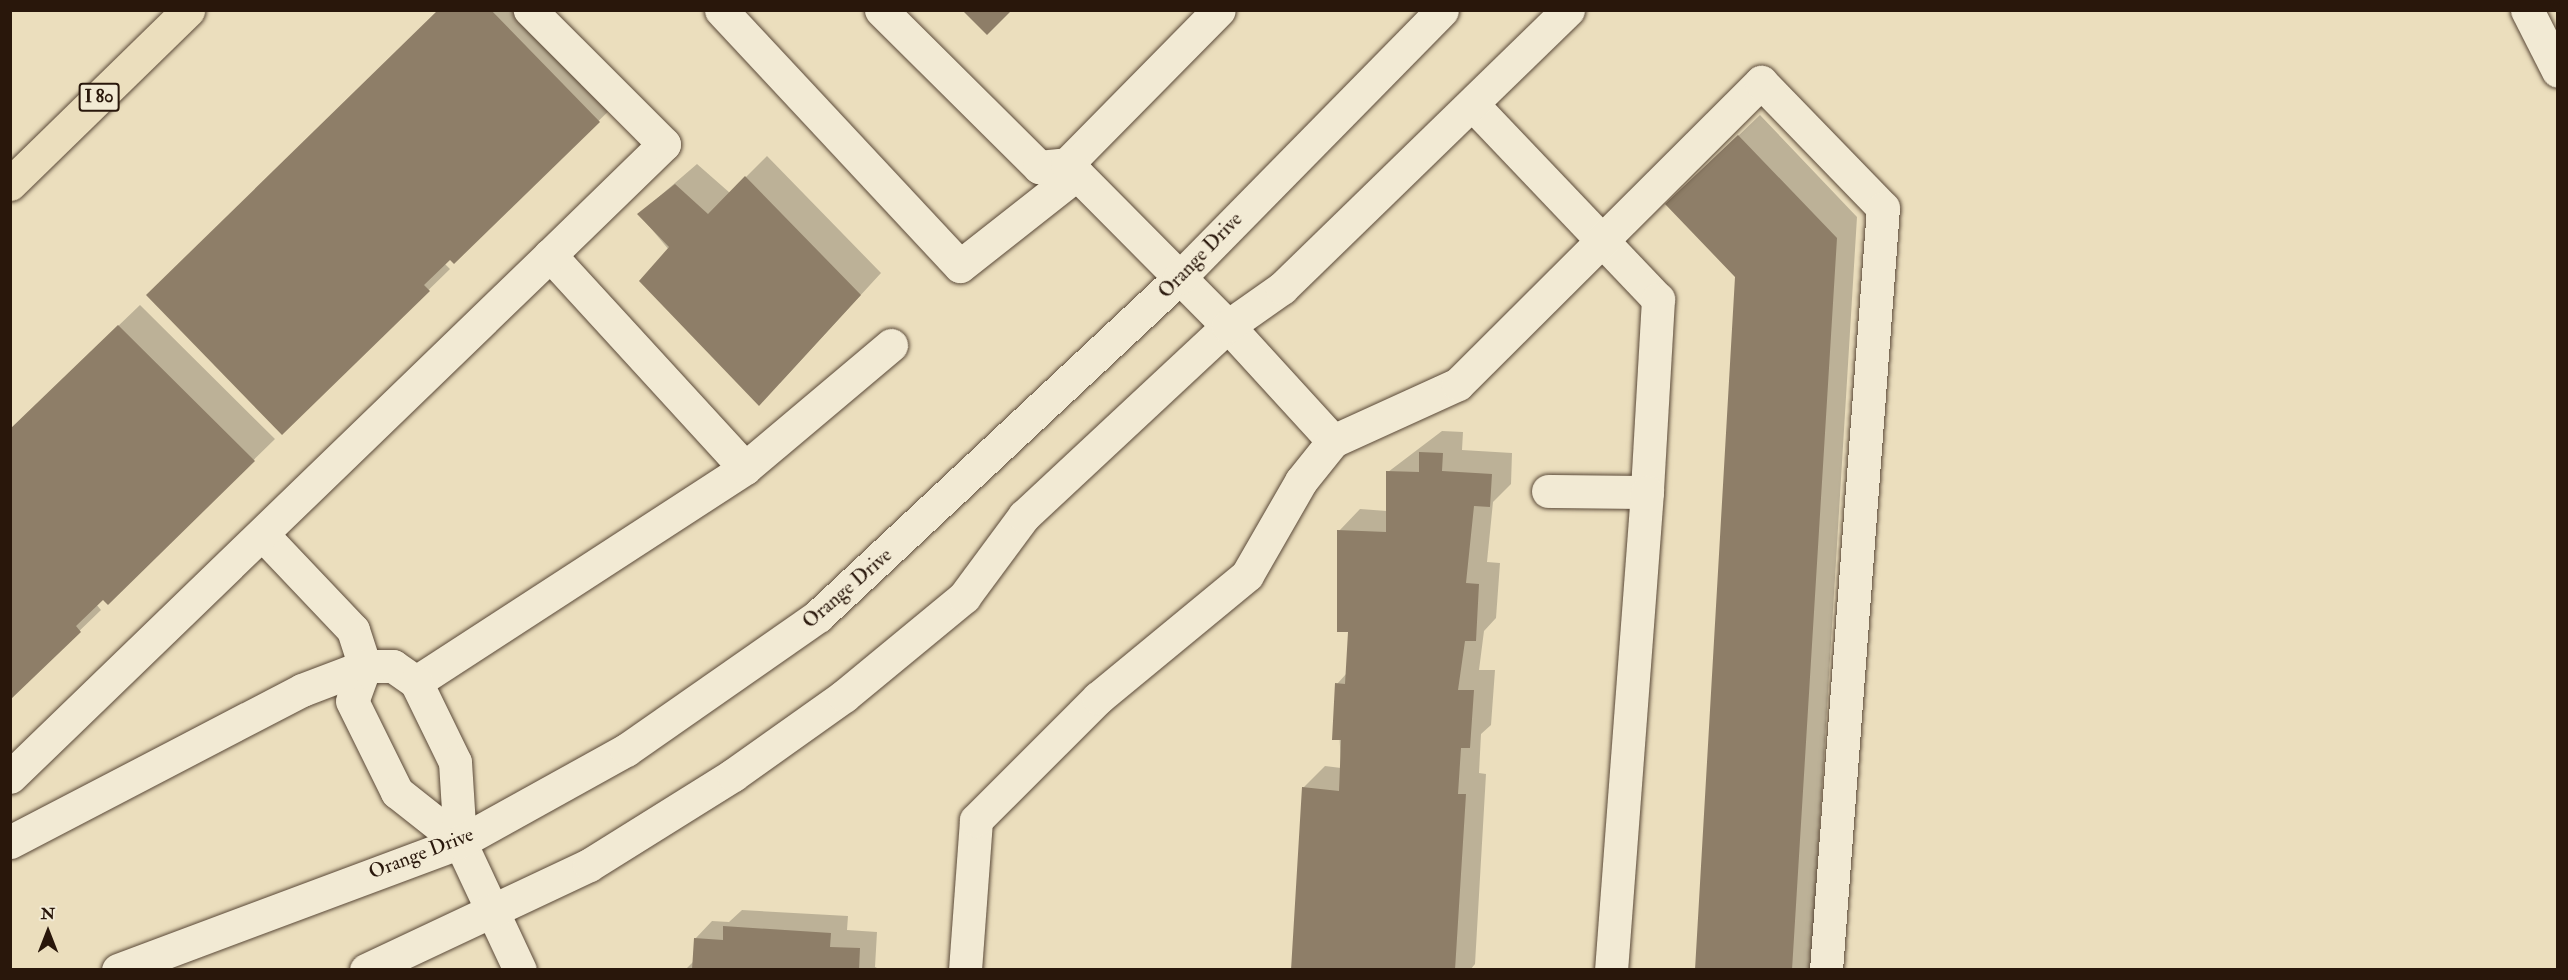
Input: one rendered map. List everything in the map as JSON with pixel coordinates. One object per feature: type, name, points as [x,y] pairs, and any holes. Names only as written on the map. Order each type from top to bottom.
[{"type":"highway","name":"I 80","points":[[10,184],[188,10]]},
{"type":"street","points":[[10,777],[664,144],[530,10]]},
{"type":"street","points":[[721,10],[960,266],[1072,169],[1219,10]]},
{"type":"street","points":[[881,10],[1039,167],[1072,169],[1228,326],[1333,441]]},
{"type":"street","name":"Orange Drive","points":[[118,969],[460,842],[626,750],[818,616],[1179,278],[1442,10]]},
{"type":"street","points":[[366,969],[599,859],[734,776],[844,696],[964,597],[1024,516],[1228,326],[1282,288],[1474,106],[1568,10]]},
{"type":"street","points":[[2527,10],[2558,71]]},
{"type":"street","points":[[965,969],[976,820],[1098,698],[1247,575],[1301,481],[1333,441],[1458,384],[1761,82],[1883,208],[1826,969]]},
{"type":"street","points":[[1474,106],[1604,238],[1658,299],[1647,492],[1611,969]]},
{"type":"street","points":[[549,255],[745,468]]},
{"type":"street","points":[[416,682],[745,468],[891,345]]},
{"type":"street","points":[[1548,491],[1647,492]]},
{"type":"street","points":[[262,534],[353,630],[365,666],[352,701],[397,792],[460,842],[496,909],[520,969]]},
{"type":"street","points":[[10,842],[302,690],[365,666],[393,666],[416,682],[455,762],[460,842]]},
{"type":"building","points":[[438,10],[491,10],[600,122],[454,264],[450,260],[424,285],[430,291],[282,435],[146,295]]},
{"type":"building","points":[[962,10],[1012,10],[987,35]]},
{"type":"building","points":[[1738,135],[1837,238],[1792,970],[1695,970],[1735,277],[1665,204]]},
{"type":"building","points":[[745,176],[861,295],[759,406],[639,281],[669,247],[637,214],[675,184],[708,214]]},
{"type":"building","points":[[118,325],[255,461],[108,605],[103,600],[76,626],[81,632],[10,700],[10,429]]},
{"type":"building","points":[[1419,452],[1443,453],[1442,471],[1492,474],[1490,507],[1474,506],[1466,583],[1479,584],[1476,641],[1465,641],[1458,690],[1474,690],[1470,748],[1461,748],[1458,794],[1466,794],[1455,970],[1291,970],[1302,787],[1339,791],[1341,740],[1332,740],[1335,683],[1345,684],[1348,632],[1337,632],[1337,530],[1386,532],[1386,471],[1419,472]]},
{"type":"building","points":[[723,926],[831,933],[830,947],[860,948],[859,970],[692,970],[694,938],[723,940]]}]
